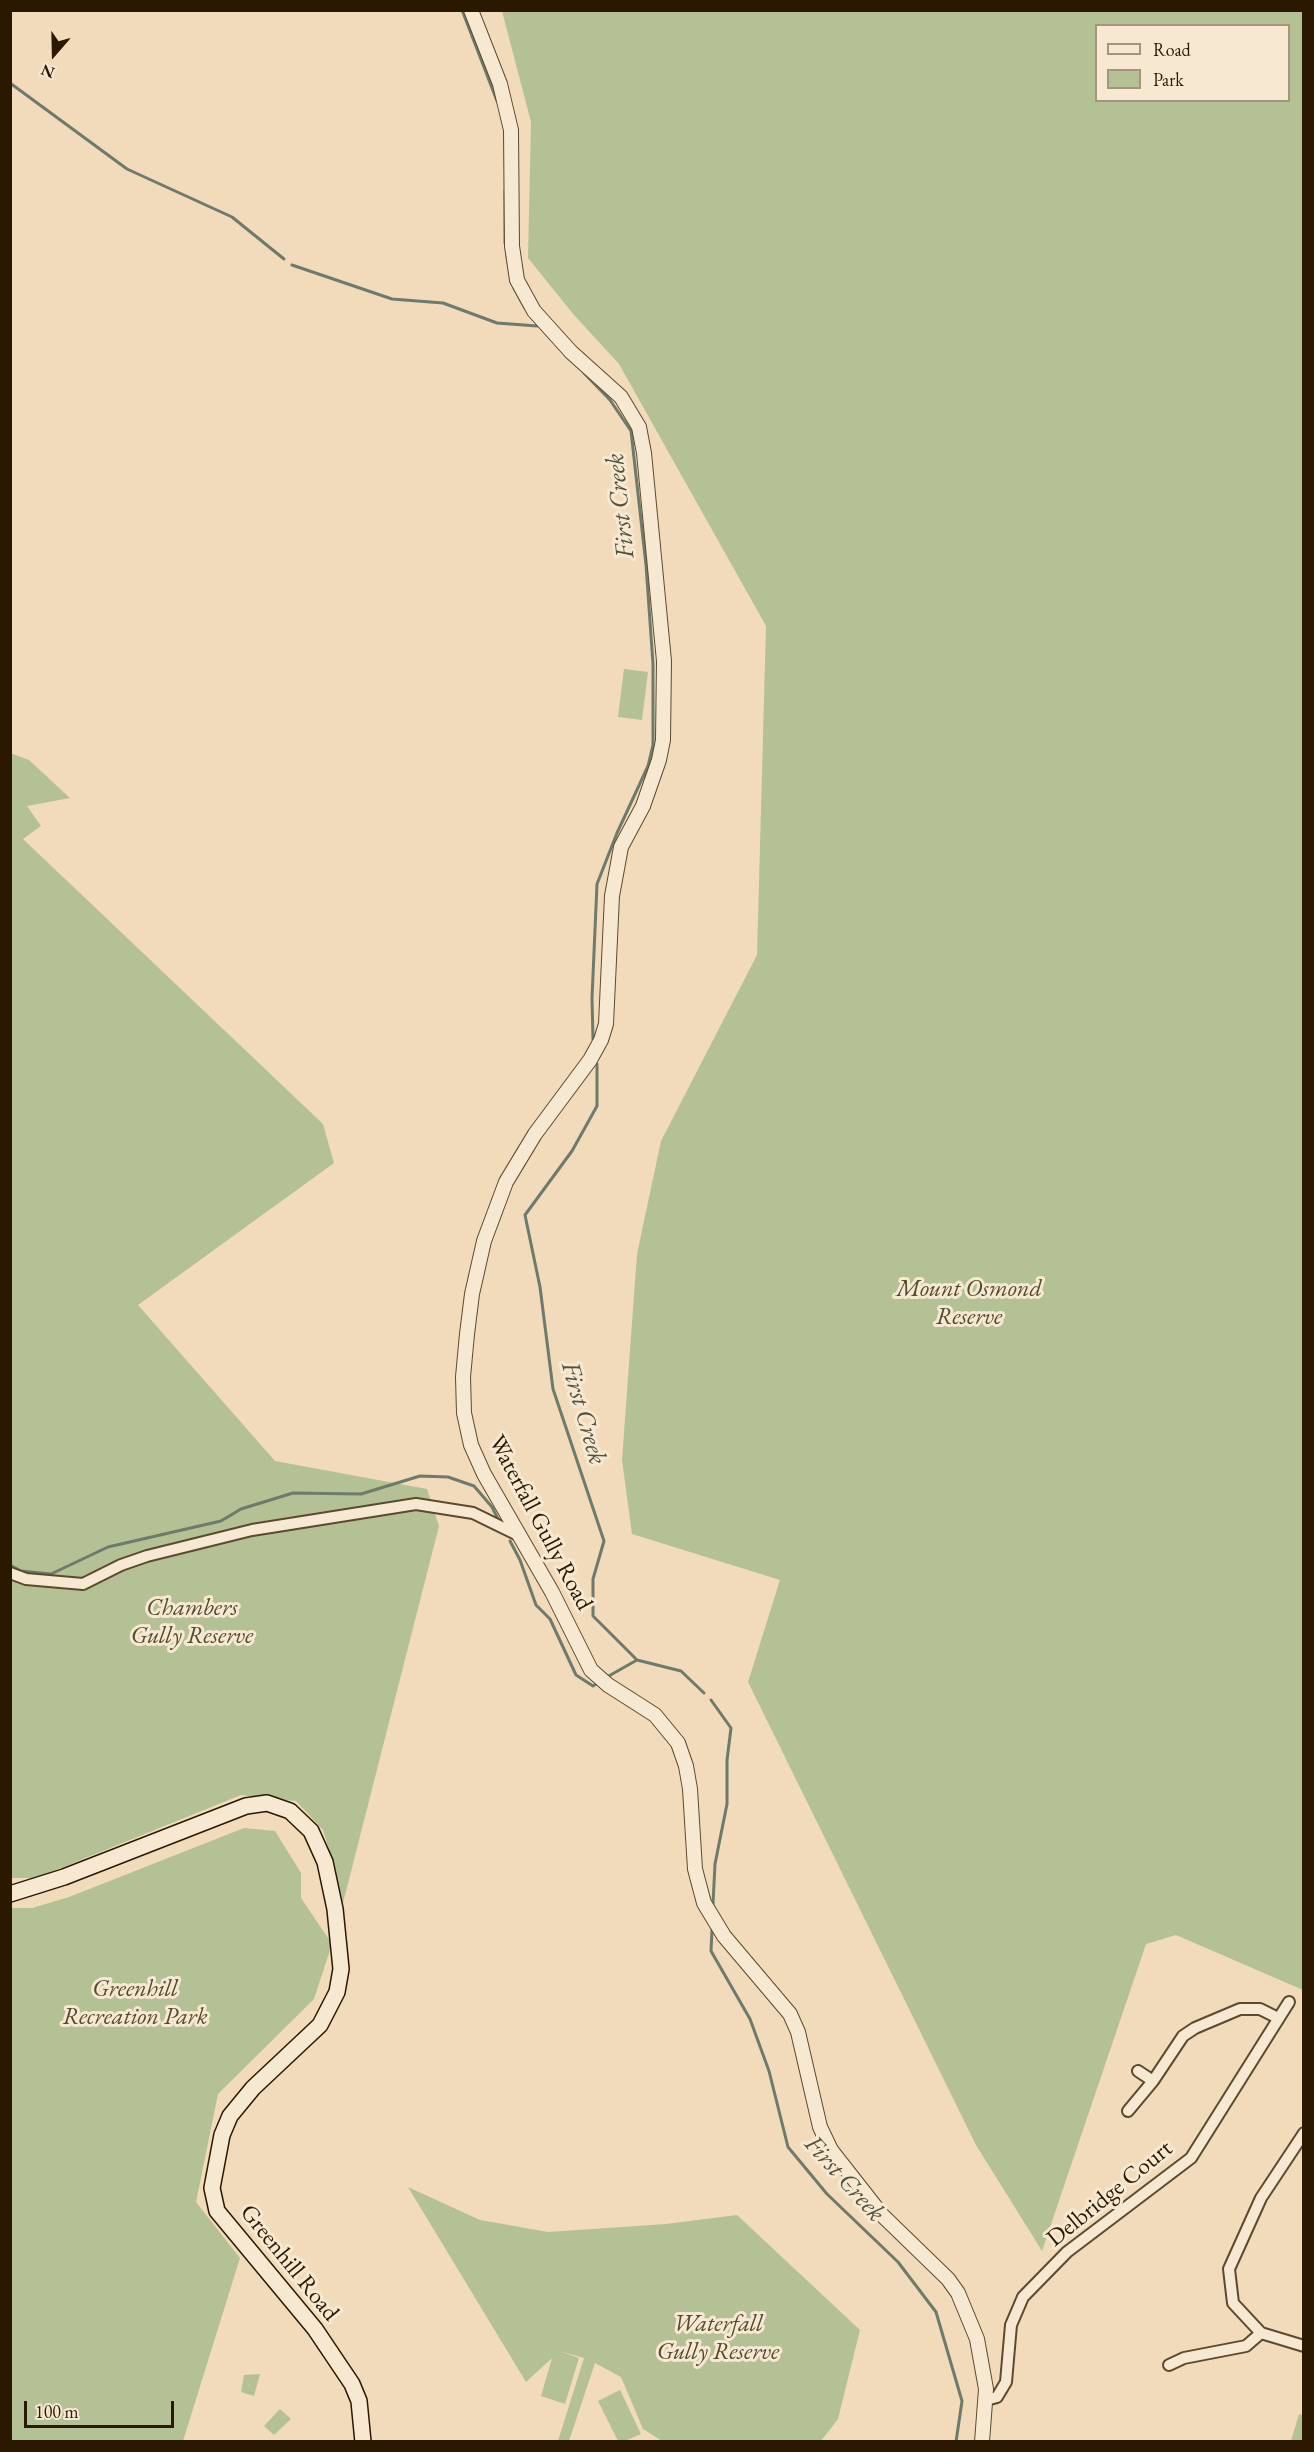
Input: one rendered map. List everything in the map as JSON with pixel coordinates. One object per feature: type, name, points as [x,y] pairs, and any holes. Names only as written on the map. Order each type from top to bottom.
[{"type":"main road","name":"Greenhill Road","points":[[10,1894],[64,1876],[246,1806],[267,1803],[290,1811],[311,1831],[325,1862],[335,1910],[341,1969],[337,1992],[320,2025],[247,2094],[230,2116],[222,2135],[212,2188],[217,2211],[315,2329],[352,2384],[359,2401],[363,2442]]},
{"type":"street","name":"Waterfall Gully Road","points":[[471,10],[500,84],[511,130],[512,246],[517,280],[534,311],[571,352],[621,397],[639,427],[644,453],[664,661],[663,740],[659,759],[643,806],[621,847],[612,896],[606,1024],[601,1040],[590,1060],[534,1134],[506,1182],[484,1241],[472,1294],[463,1377],[464,1413],[471,1445],[484,1474],[552,1592],[591,1670],[608,1685],[655,1714],[678,1743],[688,1777],[695,1869],[704,1903],[724,1936],[790,2014],[798,2032],[820,2127],[831,2150],[882,2215],[948,2279],[958,2293],[977,2340],[986,2400],[982,2442]]},
{"type":"street","points":[[10,1573],[26,1579],[83,1584],[122,1564],[147,1556],[252,1530],[416,1504],[473,1513],[518,1535]]},
{"type":"street","name":"Delbridge Court","points":[[986,2400],[997,2397],[1006,2382],[1011,2325],[1023,2297],[1067,2252],[1191,2158],[1289,2002]]},
{"type":"street","points":[[1128,2111],[1153,2081],[1183,2036],[1195,2028],[1240,2009],[1260,2009],[1278,2018]]},
{"type":"street","points":[[1138,2071],[1153,2081]]},
{"type":"street","points":[[1304,2133],[1261,2198],[1229,2269],[1233,2303],[1261,2333],[1304,2346]]},
{"type":"street","points":[[1169,2365],[1184,2358],[1246,2346],[1261,2333]]},
{"type":"green space","name":"Mount Osmond Reserve","points":[[502,11],[1303,11],[1303,1990],[1176,1935],[1146,1944],[1042,2251],[976,2145],[748,1682],[780,1580],[632,1534],[622,1460],[637,1254],[661,1141],[757,955],[766,626],[619,364],[574,315],[528,258],[531,122]]},
{"type":"green space","points":[[624,669],[648,672],[642,720],[618,717]]},
{"type":"green space","name":"Chambers Gully Reserve","points":[[10,753],[29,760],[70,798],[27,806],[41,826],[23,839],[323,1124],[334,1163],[138,1305],[275,1461],[427,1489],[439,1526],[342,1907],[334,1866],[323,1830],[296,1801],[241,1795],[36,1878],[11,1878]]},
{"type":"green space","name":"Greenhill Recreation Park","points":[[244,1828],[275,1831],[301,1873],[301,1898],[332,1944],[314,1999],[218,2094],[196,2202],[240,2258],[183,2441],[11,2441],[10,1908],[32,1908],[69,1897]]},
{"type":"green space","name":"Waterfall Gully Reserve","points":[[408,2187],[480,2220],[548,2232],[666,2224],[737,2215],[860,2330],[838,2419],[821,2441],[662,2441],[643,2429],[621,2377],[595,2363],[569,2441],[558,2441],[584,2358],[559,2351],[579,2358],[565,2404],[541,2396],[552,2358],[526,2382]]},
{"type":"green space","points":[[260,2374],[254,2396],[241,2392],[244,2375]]},
{"type":"green space","points":[[620,2390],[641,2434],[625,2441],[618,2441],[598,2401]]},
{"type":"green space","points":[[280,2409],[291,2419],[274,2435],[264,2426]]},
{"type":"green space","points":[[1299,2414],[1303,2415],[1303,2441],[1291,2441]]},
{"type":"waterway","name":"First Creek","points":[[462,10],[497,101]]},
{"type":"waterway","points":[[10,83],[127,169],[232,217],[284,259]]},
{"type":"waterway","name":"First Creek","points":[[505,190],[505,243]]},
{"type":"waterway","name":"First Creek","points":[[507,256],[510,273]]},
{"type":"waterway","points":[[292,265],[392,299],[443,303],[497,323],[537,326]]},
{"type":"waterway","name":"First Creek","points":[[514,288],[525,308]]},
{"type":"waterway","name":"First Creek","points":[[532,318],[552,340]]},
{"type":"waterway","name":"First Creek","points":[[584,373],[610,400],[631,431],[646,565],[653,664],[653,745],[648,766],[617,833],[597,884],[592,998],[593,1039]]},
{"type":"waterway","name":"First Creek","points":[[597,1064],[597,1106],[572,1151],[525,1215],[540,1287],[553,1389],[604,1541],[593,1579],[593,1616],[637,1660],[681,1671],[704,1693]]},
{"type":"waterway","points":[[10,1565],[21,1571],[51,1574],[108,1547],[221,1521],[241,1509],[293,1493],[361,1494],[420,1476],[448,1477],[474,1486],[492,1507],[498,1519]]},
{"type":"waterway","points":[[510,1541],[520,1560],[536,1605],[550,1619],[576,1675],[593,1686],[599,1682]]},
{"type":"waterway","points":[[607,1677],[637,1660]]},
{"type":"waterway","name":"First Creek","points":[[711,1700],[731,1728],[727,1760],[727,1804],[715,1864],[713,1904]]},
{"type":"waterway","name":"First Creek","points":[[712,1930],[711,1951],[750,2019],[769,2071],[788,2147],[827,2194],[898,2262],[936,2312],[962,2401],[956,2442]]}]
